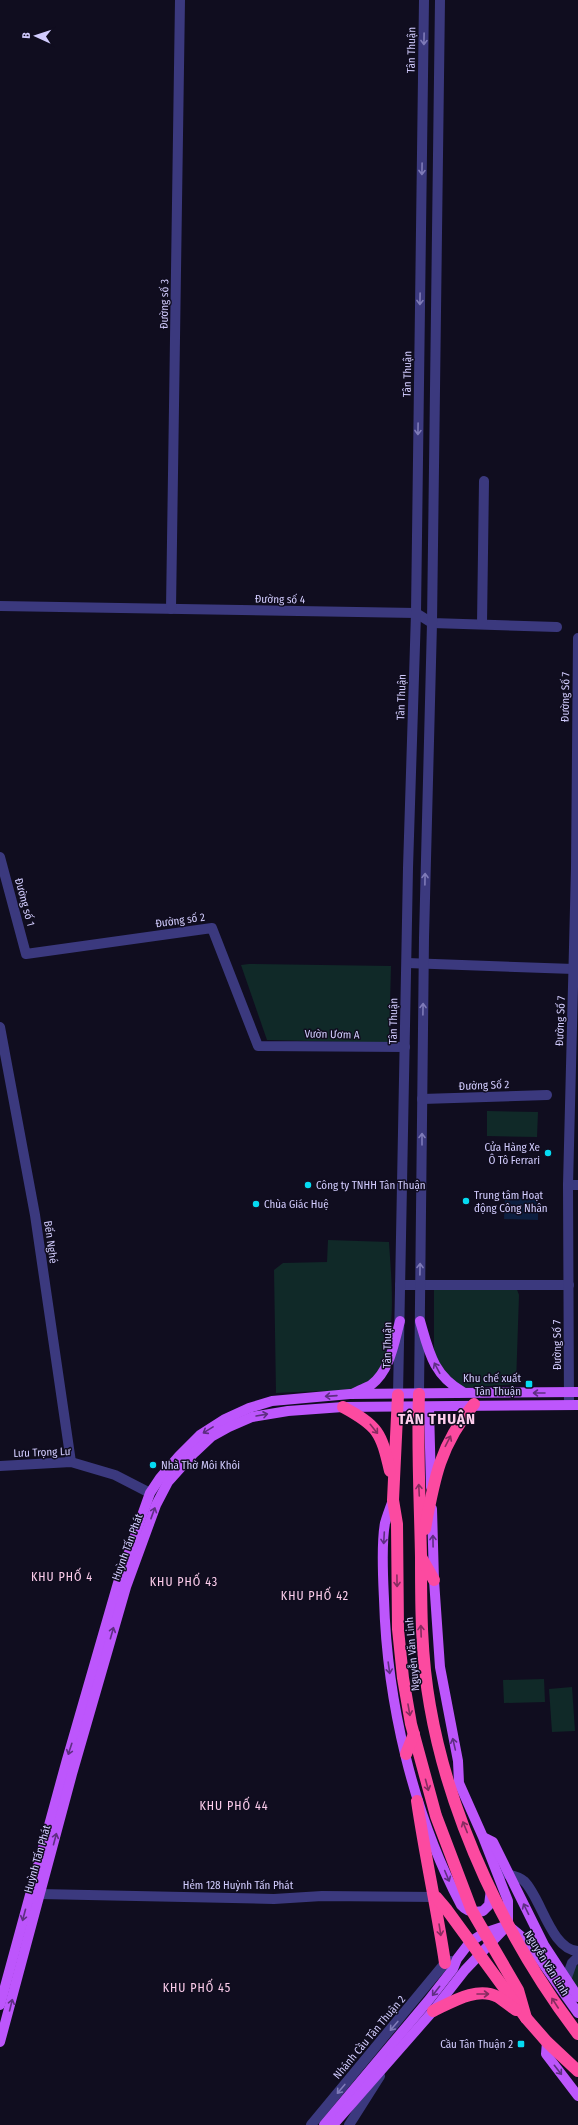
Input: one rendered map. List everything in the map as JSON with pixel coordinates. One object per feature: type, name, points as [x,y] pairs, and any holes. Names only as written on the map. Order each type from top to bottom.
[{"type":"highway","points":[[419,1394],[424,1407]]},
{"type":"highway","name":"Nguyễn Văn Linh","points":[[398,1401],[393,1500],[397,1524],[398,1629],[403,1678],[414,1734],[436,1816],[472,1912],[491,1944]]},
{"type":"highway","points":[[434,1580],[420,1557],[431,1492],[446,1444],[459,1421],[474,1404]]},
{"type":"highway","points":[[343,1407],[367,1420],[383,1440],[394,1484]]},
{"type":"highway","name":"Nguyễn Văn Linh","points":[[424,1407],[418,1479],[421,1629],[430,1706],[444,1766],[476,1855],[508,1925],[540,1980],[578,2034]]},
{"type":"highway","points":[[406,1754],[414,1734]]},
{"type":"highway","points":[[444,1766],[459,1783]]},
{"type":"highway","points":[[417,1801],[436,1816]]},
{"type":"highway","points":[[417,1801],[427,1864],[436,1898],[445,1963]]},
{"type":"highway","points":[[436,1898],[526,2018],[546,2042],[578,2071]]},
{"type":"highway","points":[[491,1944],[518,1990],[526,2018]]},
{"type":"highway","points":[[433,2012],[462,1998],[483,1993],[498,1998],[526,2018]]},
{"type":"main road","points":[[350,1394],[370,1385],[382,1373],[392,1353],[400,1321]]},
{"type":"main road","points":[[420,1321],[428,1350],[438,1372],[449,1384],[465,1393]]},
{"type":"main road","name":"Huỳnh Tấn Phát","points":[[0,2006],[43,1866],[80,1732],[118,1583],[143,1526],[168,1482],[194,1453],[211,1437],[229,1427],[252,1417],[288,1410],[343,1407],[398,1401],[419,1394],[573,1392]]},
{"type":"main road","name":"Huỳnh Tấn Phát","points":[[143,1526],[150,1493],[160,1478],[200,1435],[225,1419],[249,1408],[272,1402],[350,1394],[398,1401],[424,1407],[474,1404],[573,1405]]},
{"type":"main road","name":"Nguyễn Văn Linh","points":[[424,1407],[431,1492],[434,1580],[440,1667],[458,1761],[459,1783],[484,1837],[508,1901],[508,1925],[517,1931],[527,1941],[578,2013]]},
{"type":"main road","points":[[150,1493],[159,1499]]},
{"type":"main road","name":"Nguyễn Văn Linh","points":[[393,1500],[385,1525],[383,1578],[385,1623],[393,1699],[417,1801],[453,1890],[464,1909],[472,1912]]},
{"type":"main road","points":[[476,1855],[484,1837]]},
{"type":"main road","name":"Nguyễn Văn Linh","points":[[484,1837],[492,1842],[544,1945],[578,1998]]},
{"type":"main road","name":"Huỳnh Tấn Phát","points":[[0,2042],[40,1894],[43,1866]]},
{"type":"main road","points":[[472,1912],[483,1911],[489,1904],[491,1889]]},
{"type":"main road","points":[[324,2125],[428,2001],[453,1969],[457,1959],[470,1942],[484,1933],[508,1925]]},
{"type":"main road","points":[[334,2125],[433,2012],[465,1970],[508,1925]]},
{"type":"main road","points":[[546,2042],[546,2054],[578,2096]]},
{"type":"street","name":"Đường số 3","points":[[171,609],[180,0]]},
{"type":"street","name":"Tân Thuận","points":[[398,1401],[406,963],[416,613],[424,0]]},
{"type":"street","points":[[419,1394],[424,963],[432,623],[440,0]]},
{"type":"street","points":[[418,471],[434,472]]},
{"type":"street","points":[[482,624],[484,481]]},
{"type":"street","name":"Đường số 4","points":[[0,606],[416,613]]},
{"type":"street","points":[[416,613],[432,623],[557,627]]},
{"type":"street","name":"Đường Số 7","points":[[573,1405],[569,1285],[573,1185],[578,638]]},
{"type":"street","name":"Đường số 1","points":[[0,857],[26,954]]},
{"type":"street","name":"Đường số 2","points":[[26,954],[212,928],[258,1046]]},
{"type":"street","points":[[406,963],[574,969]]},
{"type":"street","name":"Bến Nghé","points":[[0,1027],[35,1215],[71,1462]]},
{"type":"street","points":[[405,1031],[423,1032]]},
{"type":"street","name":"Vườn Ươm A","points":[[258,1046],[405,1047]]},
{"type":"street","name":"Đường Số 2","points":[[422,1099],[547,1095]]},
{"type":"street","points":[[400,1285],[569,1285]]},
{"type":"street","name":"Lưu Trọng Lư","points":[[0,1466],[71,1462],[115,1475],[150,1493]]},
{"type":"street","points":[[496,1870],[522,1879],[530,1887],[564,1946],[578,1951]]},
{"type":"street","name":"Hẻm 128 Huỳnh Tấn Phát","points":[[40,1894],[274,1899],[322,1896],[436,1898]]},
{"type":"street","points":[[566,1980],[572,1963],[578,1957]]},
{"type":"street","points":[[445,1963],[457,1959]]},
{"type":"street","name":"Nhánh Cầu Tân Thuận 2","points":[[310,2125],[445,1963]]},
{"type":"street","points":[[349,2125],[379,2078],[381,2070]]},
{"type":"green space","points":[[241,965],[391,966],[389,1043],[267,1040]]},
{"type":"green space","points":[[487,1111],[538,1112],[537,1137],[487,1136]]},
{"type":"green space","points":[[328,1240],[389,1242],[392,1300],[391,1323],[388,1344],[382,1364],[372,1379],[358,1389],[276,1393],[274,1270],[283,1263],[327,1262]]},
{"type":"green space","points":[[516,1287],[519,1295],[516,1384],[461,1388],[440,1371],[434,1349],[434,1288]]},
{"type":"green space","points":[[544,1679],[545,1702],[504,1703],[503,1680]]},
{"type":"green space","points":[[572,1687],[575,1731],[552,1732],[549,1689]]},
{"type":"green space","points":[[578,1965],[578,1989],[566,1971]]},
{"type":"water","points":[[505,1198],[538,1198],[538,1220],[504,1219]]},
{"type":"place","name":"Cửa Hàng Xe Ô Tô Ferrari","points":[[548,1153]]},
{"type":"place","name":"Công ty TNHH Tân Thuận","points":[[308,1185]]},
{"type":"place","name":"Trung tâm Hoạt động Công Nhân","points":[[466,1201]]},
{"type":"place","name":"Chùa Giác Huệ","points":[[256,1204]]},
{"type":"place","name":"Khu chế xuất Tân Thuận","points":[[529,1384]]},
{"type":"place","name":"Nhà Thờ Môi Khôi","points":[[153,1465]]},
{"type":"place","name":"Cầu Tân Thuận 2","points":[[521,2044]]},
{"type":"district","name":"TÂN THUẬN","points":[[437,1419]]},
{"type":"district","name":"KHU PHỐ 4","points":[[62,1577]]},
{"type":"district","name":"KHU PHỐ 43","points":[[184,1582]]},
{"type":"district","name":"KHU PHỐ 42","points":[[315,1596]]},
{"type":"district","name":"KHU PHỐ 44","points":[[234,1806]]},
{"type":"district","name":"KHU PHỐ 45","points":[[197,1988]]}]
